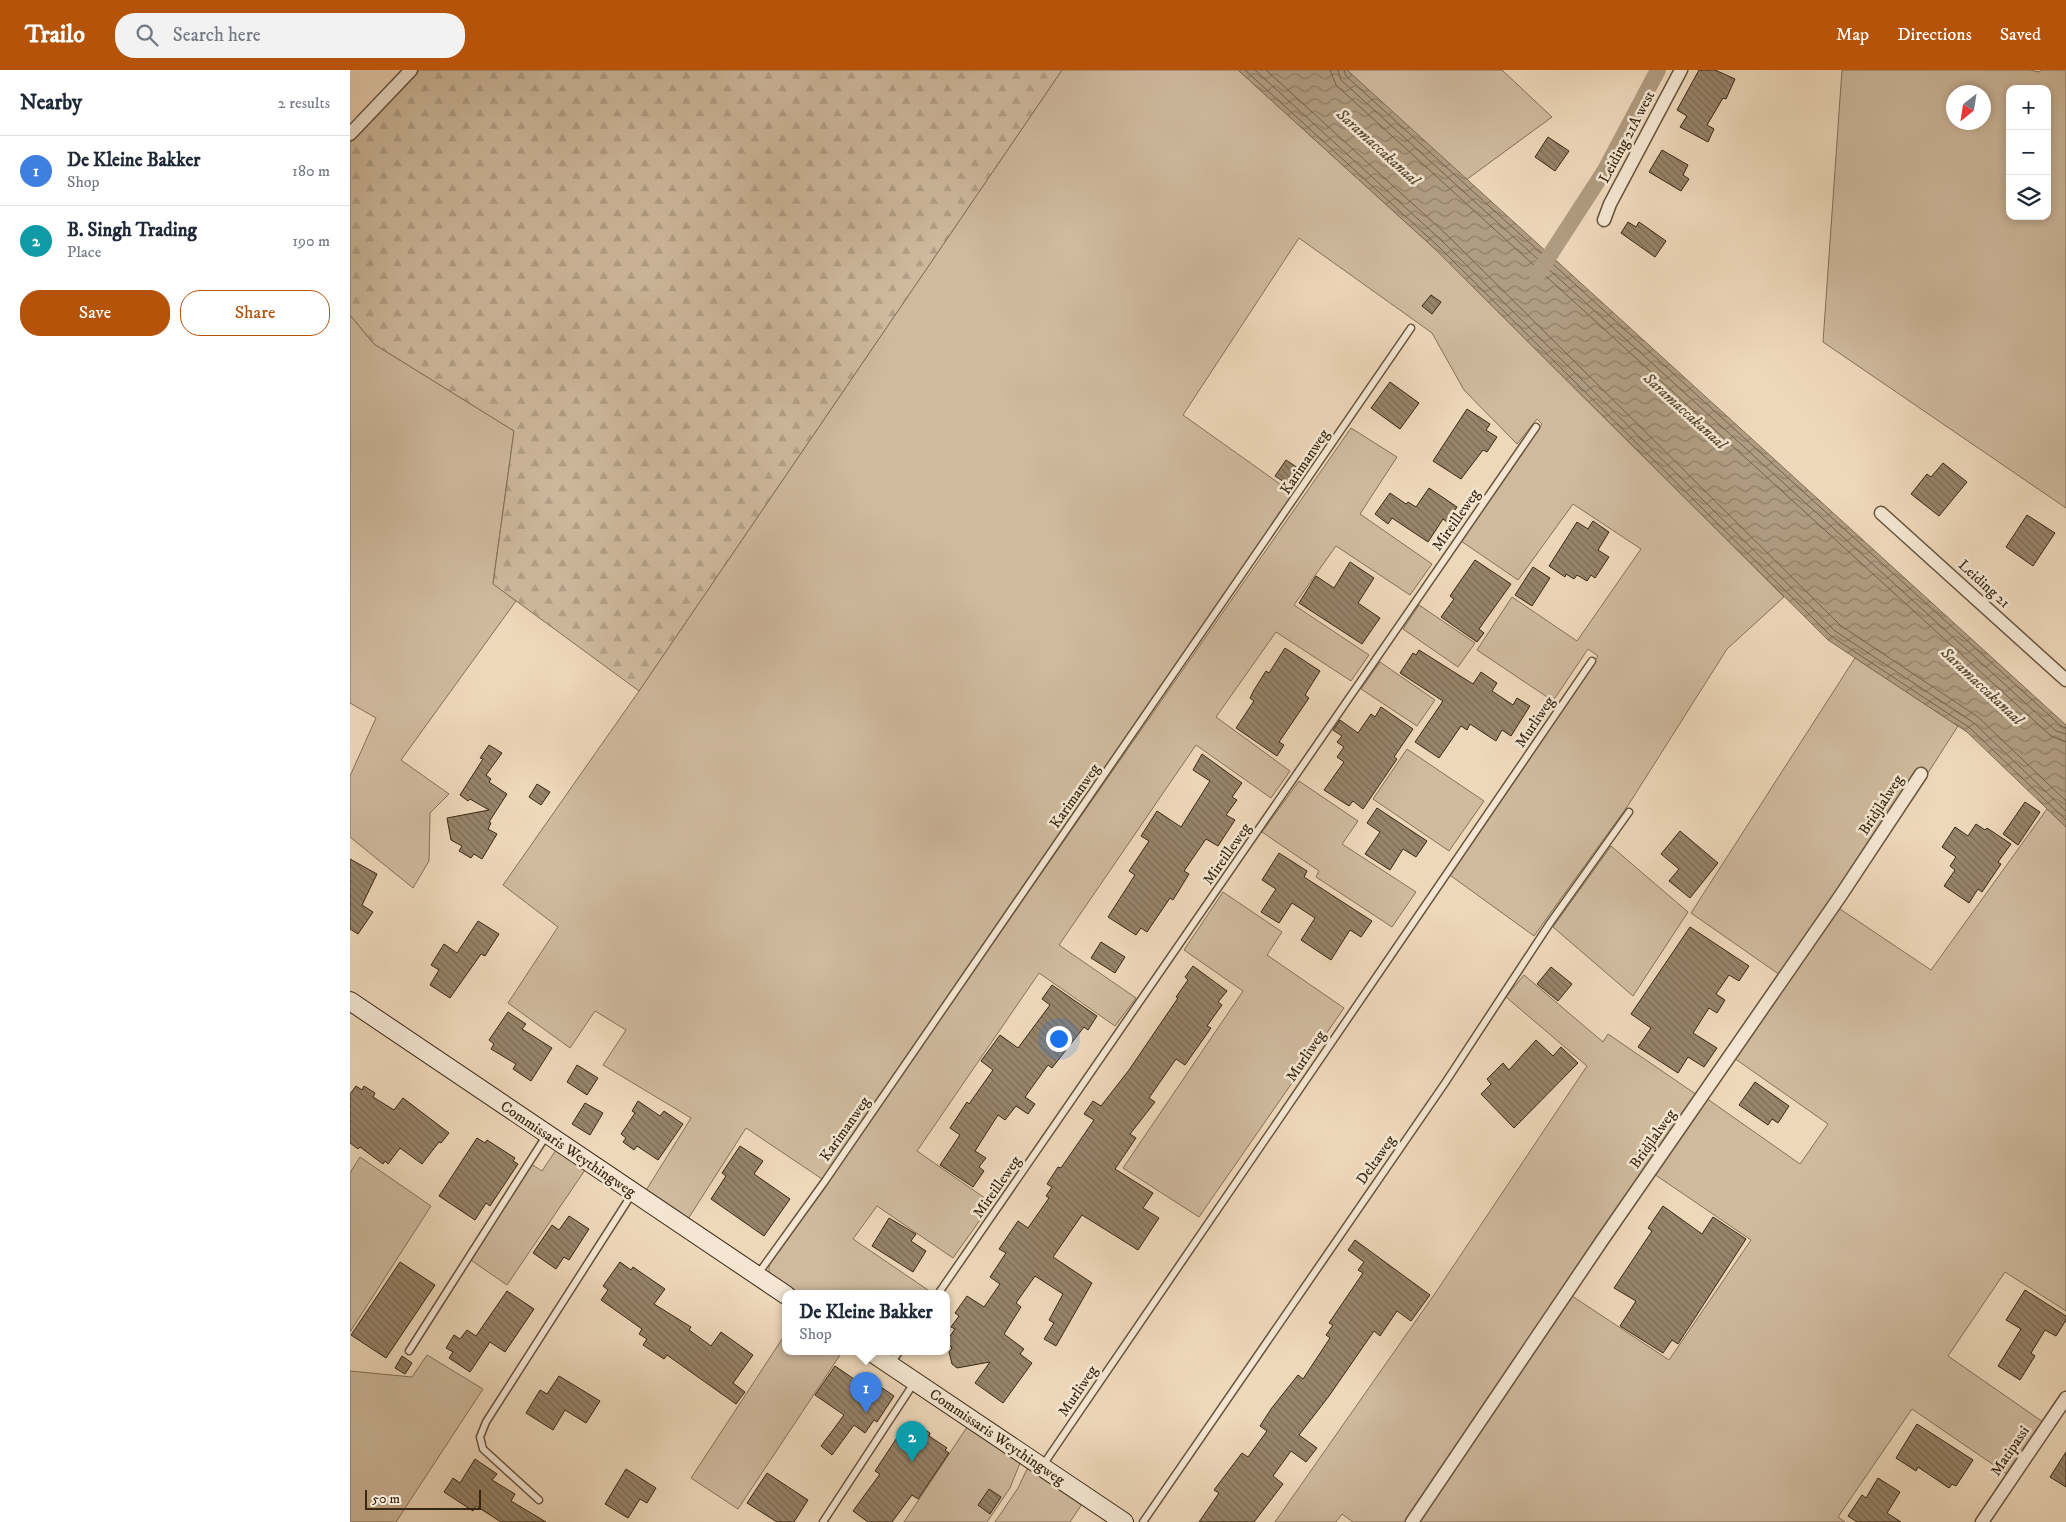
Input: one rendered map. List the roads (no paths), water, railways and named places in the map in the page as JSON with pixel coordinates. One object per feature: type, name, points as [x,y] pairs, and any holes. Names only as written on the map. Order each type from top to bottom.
[{"type":"main road","name":"Commissaris Weythingweg","points":[[350,1001],[782,1292]]},
{"type":"main road","name":"Commissaris Weythingweg","points":[[894,1358],[915,1382],[1124,1522]]},
{"type":"street","points":[[350,134],[411,70]]},
{"type":"street","name":"Leiding 21A west","points":[[1604,220],[1610,204],[1681,70]]},
{"type":"street","name":"Leiding 21","points":[[1881,514],[2066,680]]},
{"type":"street","name":"Bridjlalweg","points":[[1412,1522],[1607,1234],[1841,895],[1921,774]]},
{"type":"street","name":"Matipassi","points":[[1982,1522],[2066,1398]]},
{"type":"lane","name":"Karimanweg","points":[[757,1275],[864,1123],[1411,328]]},
{"type":"lane","name":"Mireilleweg","points":[[941,1290],[1536,427]]},
{"type":"lane","name":"Murliweg","points":[[1042,1467],[1592,661]]},
{"type":"lane","name":"Deltaweg","points":[[1143,1522],[1445,1083],[1550,923],[1629,812]]},
{"type":"lane","points":[[409,1350],[547,1135]]},
{"type":"lane","points":[[538,1500],[483,1449],[480,1437],[486,1422],[633,1193]]},
{"type":"lane","points":[[823,1522],[915,1382]]},
{"type":"water","name":"Saramaccakanaal","points":[[1238,70],[1347,70],[2066,725],[2066,827],[1967,732],[1828,640],[1435,249]]},
{"type":"waterway","points":[[1537,275],[1605,170],[1658,70]]},
{"type":"place","name":"De Kleine Bakker","points":[[866,1413]]},
{"type":"place","name":"B. Singh Trading","points":[[912,1462]]}]
